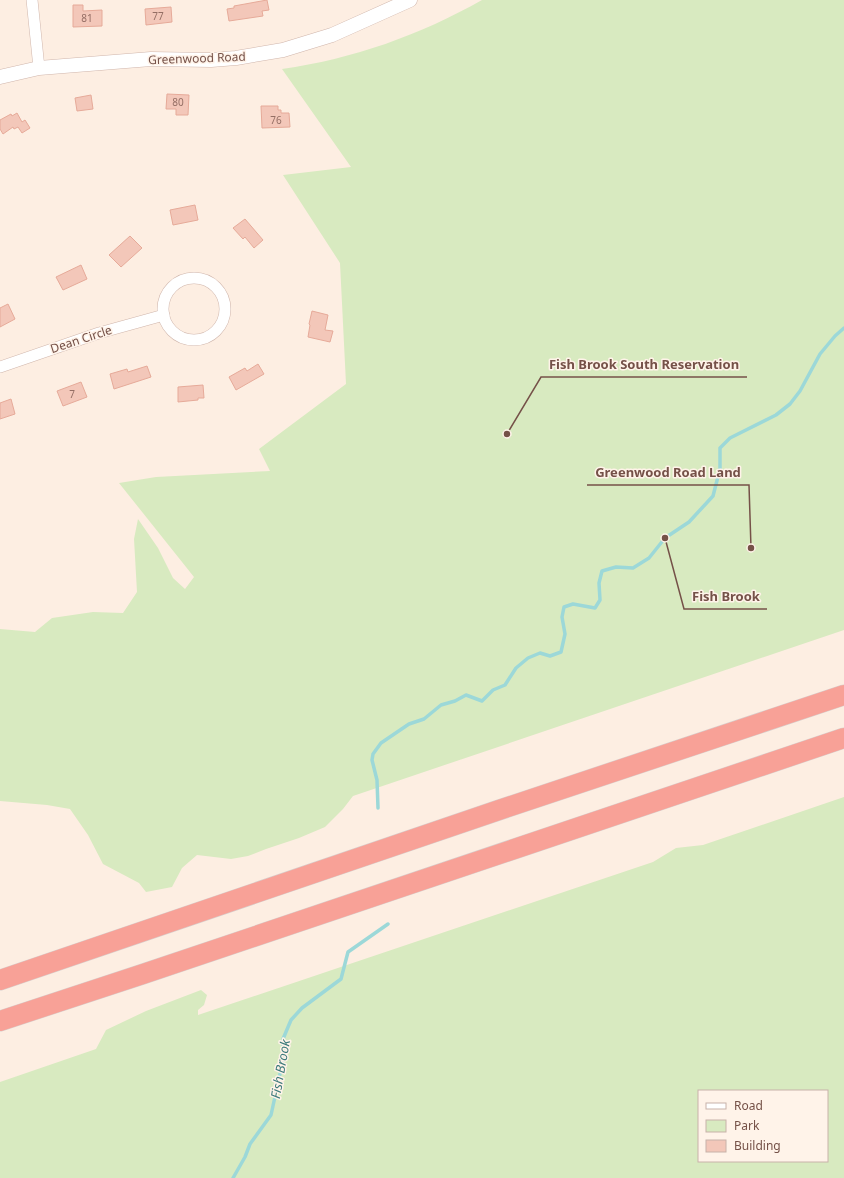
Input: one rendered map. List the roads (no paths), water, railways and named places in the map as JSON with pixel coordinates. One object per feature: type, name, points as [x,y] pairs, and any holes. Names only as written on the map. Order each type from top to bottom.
[{"type":"highway","points":[[0,980],[499,810],[844,695]]},
{"type":"highway","points":[[0,1021],[844,738]]},
{"type":"street","points":[[32,0],[39,68]]},
{"type":"street","name":"Greenwood Road","points":[[0,77],[39,68],[151,59],[211,60],[236,58],[283,50],[332,35],[410,0]]},
{"type":"street","points":[[189,278],[204,279],[216,287],[225,306],[223,319],[216,330],[211,335],[192,340],[179,336],[169,327],[164,315],[164,301],[171,288],[182,280],[189,278]]},
{"type":"street","name":"Dean Circle","points":[[0,367],[99,333],[164,315]]},
{"type":"waterway","name":"Fish Brook","points":[[378,808],[377,780],[372,760],[373,754],[381,743],[409,724],[424,719],[441,705],[455,701],[466,695],[482,701],[493,690],[505,685],[516,668],[528,658],[540,653],[550,656],[561,652],[565,634],[562,617],[564,607],[573,604],[595,608],[600,600],[599,583],[602,571],[616,567],[633,568],[649,558],[665,538],[689,522],[713,496],[720,469],[720,448],[730,438],[776,415],[790,404],[800,391],[820,354],[844,328]]},
{"type":"waterway","name":"Fish Brook","points":[[233,1178],[245,1157],[250,1144],[271,1115],[283,1060],[283,1039],[291,1020],[302,1008],[341,979],[348,952],[388,924]]},
{"type":"place","name":"Fish Brook South Reservation","points":[[507,434]]},
{"type":"place","name":"Fish Brook","points":[[665,538]]},
{"type":"place","name":"Greenwood Road Land","points":[[751,548]]}]
